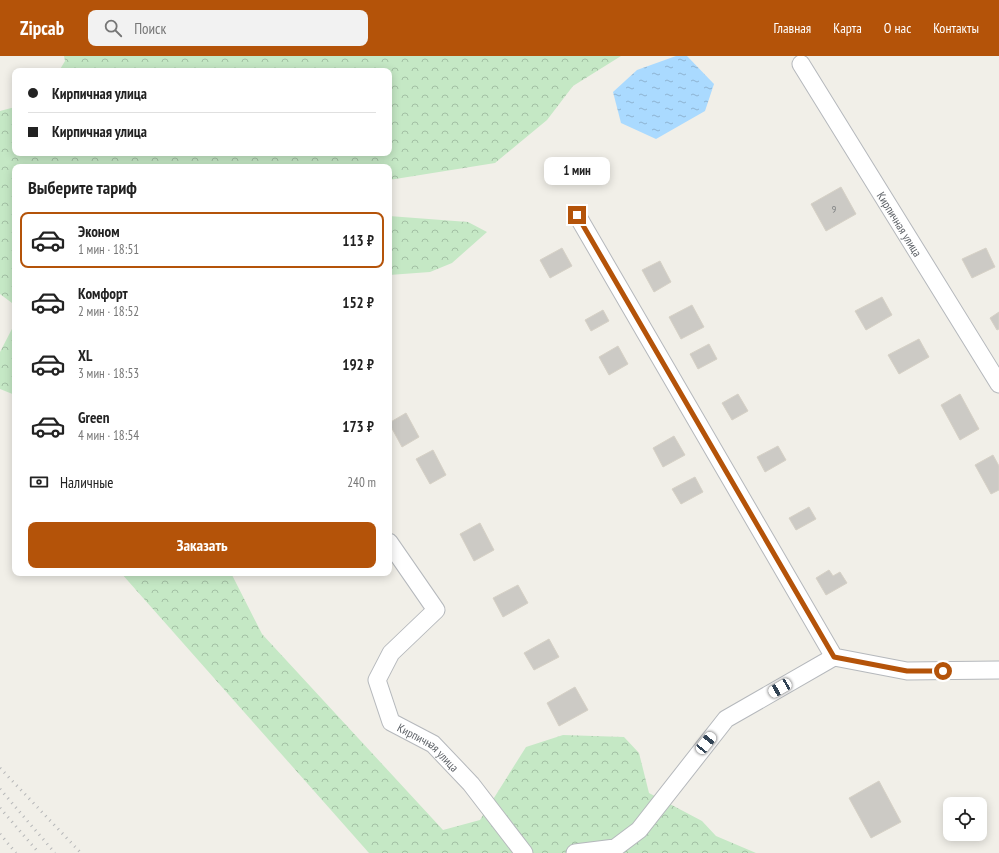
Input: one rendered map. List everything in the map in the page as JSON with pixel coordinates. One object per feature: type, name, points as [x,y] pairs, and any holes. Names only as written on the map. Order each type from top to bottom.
[{"type":"street","name":"Кирпичная улица","points":[[801,64],[999,384]]},
{"type":"street","points":[[577,215],[834,657]]},
{"type":"street","name":"Кирпичная улица","points":[[392,546],[436,610],[390,653],[377,680],[391,722],[433,744],[471,784],[524,853]]},
{"type":"street","points":[[575,853],[615,848],[639,830],[726,719],[834,657],[907,671],[999,670]]},
{"type":"green space","points":[[64,56],[621,56],[573,86],[547,120],[495,163],[392,180],[392,164],[12,164],[12,303],[0,294],[0,111],[12,108],[12,156],[392,156],[392,68],[61,68],[65,61]]},
{"type":"green space","points":[[392,216],[468,222],[487,232],[452,263],[430,272],[392,275]]},
{"type":"green space","points":[[12,329],[12,394],[0,389],[0,352]]},
{"type":"green space","points":[[124,576],[233,576],[262,634],[443,830],[480,820],[526,747],[563,735],[624,737],[639,753],[649,793],[702,821],[716,836],[756,853],[369,853]]},
{"type":"water","points":[[676,56],[687,56],[714,84],[705,111],[656,139],[621,123],[613,92],[637,70]]},
{"type":"building","points":[[841,187],[856,214],[826,231],[811,204]]},
{"type":"building","points":[[562,248],[572,266],[550,278],[540,260]]},
{"type":"building","points":[[986,248],[995,267],[972,278],[962,259]]},
{"type":"building","points":[[660,261],[671,282],[654,292],[642,270]]},
{"type":"building","points":[[882,297],[892,315],[866,330],[855,311]]},
{"type":"building","points":[[692,305],[704,327],[681,339],[669,317]]},
{"type":"building","points":[[603,310],[609,321],[591,331],[585,320]]},
{"type":"building","points":[[999,312],[999,329],[997,330],[990,318]]},
{"type":"building","points":[[919,339],[929,357],[899,374],[888,355]]},
{"type":"building","points":[[709,344],[717,359],[698,369],[690,354]]},
{"type":"building","points":[[618,346],[628,364],[609,375],[599,357]]},
{"type":"building","points":[[738,394],[748,411],[732,420],[722,403]]},
{"type":"building","points":[[960,394],[979,429],[960,440],[941,405]]},
{"type":"building","points":[[406,413],[419,437],[402,447],[392,429],[392,421]]},
{"type":"building","points":[[674,436],[685,455],[663,467],[653,448]]},
{"type":"building","points":[[778,446],[786,460],[765,472],[757,457]]},
{"type":"building","points":[[433,450],[446,475],[430,484],[416,459]]},
{"type":"building","points":[[993,455],[999,466],[999,490],[991,494],[975,465]]},
{"type":"building","points":[[695,477],[703,492],[681,504],[672,489]]},
{"type":"building","points":[[809,507],[816,519],[796,530],[789,518]]},
{"type":"building","points":[[480,523],[494,550],[474,561],[460,534]]},
{"type":"building","points":[[829,570],[833,576],[840,572],[847,583],[826,595],[816,578]]},
{"type":"building","points":[[518,585],[528,603],[503,617],[493,598]]},
{"type":"building","points":[[549,639],[559,657],[534,670],[524,653]]},
{"type":"building","points":[[575,687],[588,710],[559,726],[547,703]]},
{"type":"building","points":[[879,781],[901,822],[871,838],[849,798]]},
{"type":"railway","points":[[0,768],[81,853]]},
{"type":"railway","points":[[0,789],[55,853]]},
{"type":"railway","points":[[0,808],[39,853]]},
{"type":"railway","points":[[0,834],[16,853]]},
{"type":"route","points":[[577,215],[834,657],[907,671],[943,671]]}]
